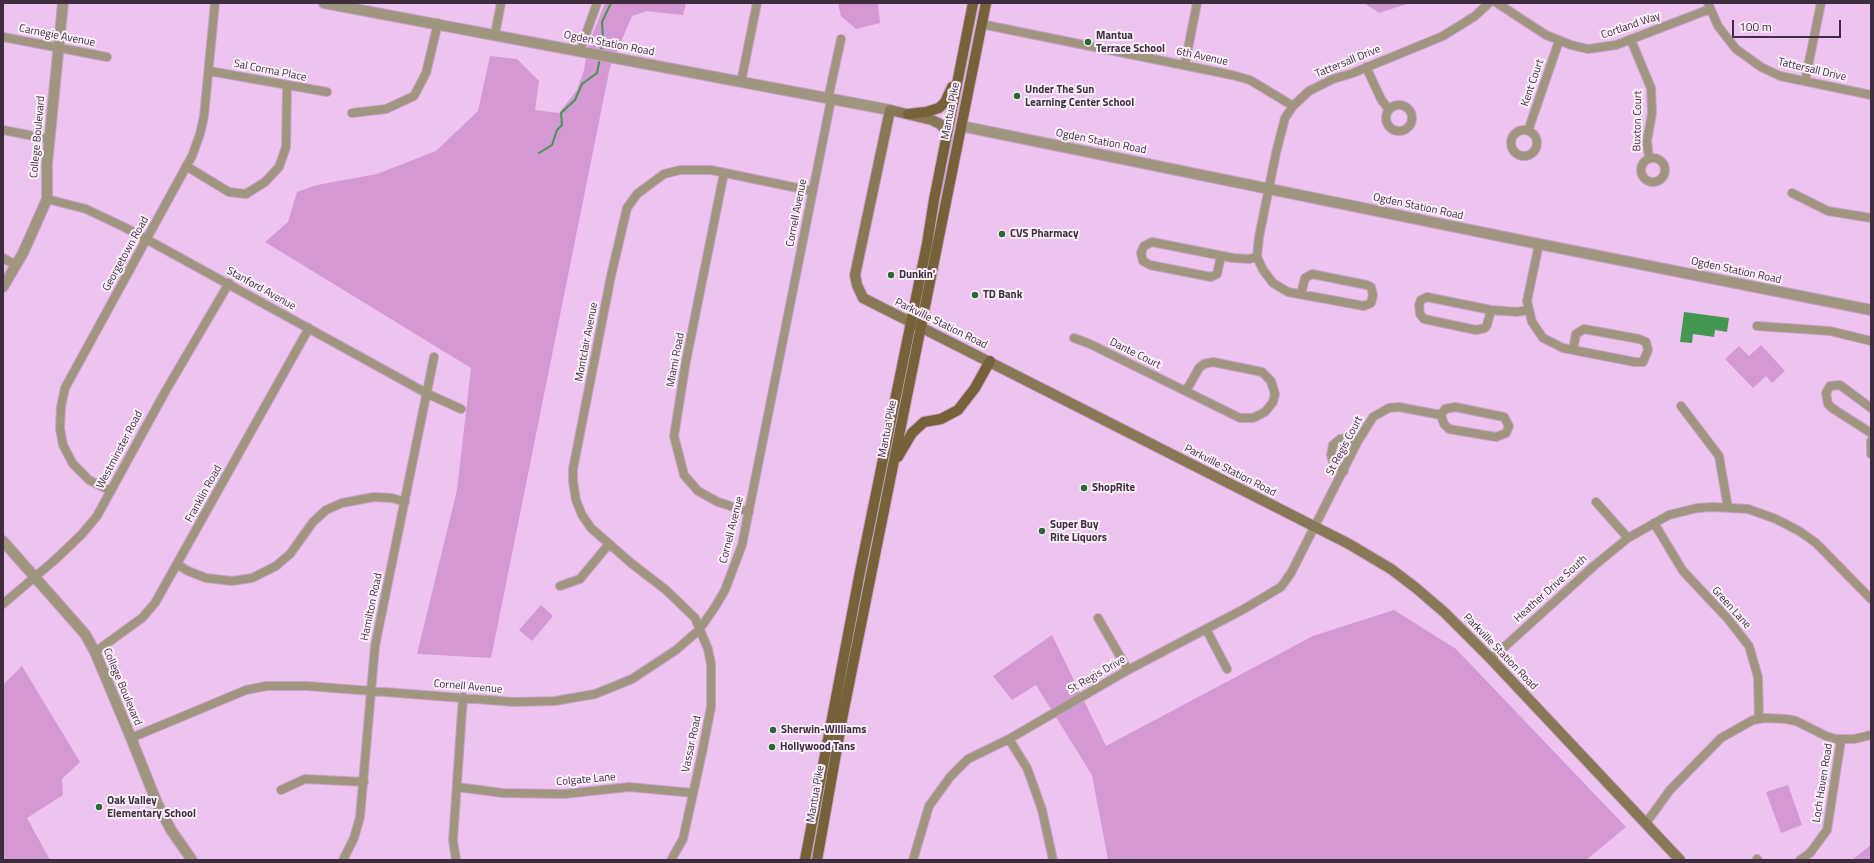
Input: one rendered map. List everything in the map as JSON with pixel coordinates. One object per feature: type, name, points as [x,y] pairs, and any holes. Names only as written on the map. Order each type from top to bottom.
[{"type":"main road","points":[[908,114],[934,110],[945,102],[953,82],[969,3]]},
{"type":"main road","name":"Mantua Pike","points":[[817,860],[832,772],[892,472],[947,131],[973,3]]},
{"type":"main road","name":"Mantua Pike","points":[[805,860],[860,572],[961,126],[986,3]]},
{"type":"main road","points":[[890,110],[932,120],[940,124],[947,131]]},
{"type":"main road","name":"Parkville Station Road","points":[[890,110],[856,275],[857,285],[863,298],[1375,559],[1416,588],[1491,659],[1680,860]]},
{"type":"main road","points":[[892,472],[901,451],[912,433],[924,422],[940,419],[958,410],[975,388],[990,362]]},
{"type":"street","name":"College Boulevard","points":[[3,287],[23,253],[47,199],[46,164],[63,3]]},
{"type":"street","name":"Georgetown Road","points":[[111,490],[89,480],[73,464],[63,445],[60,428],[61,407],[65,388],[186,166],[200,134],[209,71],[215,3]]},
{"type":"street","name":"Ogden Station Road","points":[[324,3],[438,23],[890,110]]},
{"type":"street","points":[[495,34],[501,3]]},
{"type":"street","points":[[580,51],[597,3]]},
{"type":"street","points":[[741,82],[757,3]]},
{"type":"street","points":[[1185,64],[1197,3]]},
{"type":"street","name":"Tattersall Drive","points":[[1257,257],[1280,133],[1285,118],[1302,96],[1318,86],[1443,36],[1475,16],[1489,3]]},
{"type":"street","name":"Cortland Way","points":[[1497,3],[1531,27],[1559,41],[1580,48],[1607,48],[1631,40],[1709,6]]},
{"type":"street","points":[[1805,81],[1821,3]]},
{"type":"street","name":"Tattersall Drive","points":[[1709,6],[1718,26],[1736,49],[1761,67],[1780,76],[1871,95]]},
{"type":"street","points":[[352,113],[386,109],[414,96],[426,72],[438,23]]},
{"type":"street","name":"6th Avenue","points":[[981,24],[1185,64],[1250,80],[1293,106]]},
{"type":"street","name":"Carnegie Avenue","points":[[3,37],[107,57]]},
{"type":"street","name":"Cornell Avenue","points":[[131,738],[246,690],[267,686],[307,686],[372,692],[535,702],[555,701],[595,694],[632,679],[652,667],[676,650],[699,630],[725,590],[736,565],[748,512],[841,39]]},
{"type":"street","name":"Buxton Court","points":[[1631,40],[1651,88],[1652,113],[1647,141],[1649,158]]},
{"type":"street","name":"Kent Court","points":[[1528,131],[1559,41]]},
{"type":"street","points":[[1366,67],[1381,99],[1389,110]]},
{"type":"street","name":"Sal Corma Place","points":[[209,71],[327,92]]},
{"type":"street","points":[[186,166],[229,192],[246,194],[265,182],[279,168],[286,147],[287,85]]},
{"type":"street","name":"Ogden Station Road","points":[[961,126],[1871,310]]},
{"type":"street","points":[[3,130],[49,139]]},
{"type":"street","name":"Montclair Avenue","points":[[699,630],[695,618],[683,604],[591,528],[582,515],[576,500],[573,469],[623,220],[627,208],[638,194],[664,174],[680,170],[698,169],[724,173],[812,191]]},
{"type":"street","name":"Miami Road","points":[[724,173],[686,361],[674,436],[684,475],[690,482],[708,497],[728,506],[748,512]]},
{"type":"street","points":[[1792,193],[1828,211],[1871,218]]},
{"type":"street","name":"Stanford Avenue","points":[[47,199],[86,209],[147,239],[428,394],[461,409]]},
{"type":"street","points":[[1221,256],[1217,274],[1211,277],[1150,265],[1143,261],[1141,254],[1144,246],[1152,242],[1241,259],[1257,257],[1267,277],[1273,283],[1288,292],[1364,306],[1371,303],[1373,295],[1370,287],[1367,285],[1312,274],[1305,278],[1301,294]]},
{"type":"street","points":[[1539,244],[1528,294],[1528,310],[1535,326],[1544,338],[1554,345],[1573,350],[1635,362],[1643,362],[1648,350],[1646,342],[1638,339],[1584,329],[1576,334],[1573,350]]},
{"type":"street","points":[[3,258],[16,265]]},
{"type":"street","name":"Westminster Road","points":[[3,604],[82,534],[97,516],[164,392],[228,284]]},
{"type":"street","points":[[1491,310],[1487,325],[1481,330],[1427,320],[1422,316],[1418,308],[1421,300],[1427,297],[1491,310],[1517,312],[1528,310]]},
{"type":"street","points":[[1757,326],[1830,331],[1871,341]]},
{"type":"street","name":"Franklin Road","points":[[95,652],[142,618],[155,603],[309,328]]},
{"type":"street","name":"Dante Court","points":[[1074,338],[1090,344],[1236,417],[1244,419],[1258,417],[1265,412],[1273,402],[1275,394],[1271,381],[1262,372],[1213,362],[1204,364],[1199,368],[1186,391]]},
{"type":"street","name":"Hamilton Road","points":[[343,860],[358,826],[364,782],[375,646],[428,394],[434,357]]},
{"type":"street","points":[[1871,408],[1840,385],[1830,386],[1826,393],[1828,404],[1832,408],[1871,433]]},
{"type":"street","points":[[1682,406],[1719,456],[1728,508]]},
{"type":"street","name":"St Regis Court","points":[[1315,528],[1358,441],[1373,417],[1389,408],[1409,407],[1442,415]]},
{"type":"street","points":[[1456,407],[1504,417],[1509,426],[1506,434],[1496,437],[1449,429],[1444,424],[1442,415],[1445,409],[1456,407]]},
{"type":"street","points":[[1344,471],[1333,462],[1331,455],[1333,445],[1340,439],[1346,438],[1358,441]]},
{"type":"street","points":[[1871,441],[1871,454]]},
{"type":"street","points":[[177,564],[195,575],[206,578],[232,581],[252,578],[276,566],[290,554],[313,522],[326,510],[342,503],[374,497],[392,498],[405,502]]},
{"type":"street","points":[[1596,502],[1628,538]]},
{"type":"street","name":"Heather Drive South","points":[[1491,659],[1595,565],[1628,538],[1654,523],[1682,511],[1714,506],[1758,511],[1799,531],[1816,543],[1871,599]]},
{"type":"street","name":"Green Lane","points":[[1654,523],[1683,571],[1728,619],[1749,646],[1758,677],[1759,719]]},
{"type":"street","name":"St Regis Drive","points":[[913,860],[929,806],[950,776],[968,759],[1010,739],[1128,670],[1281,587],[1291,573],[1315,528]]},
{"type":"street","name":"College Boulevard","points":[[3,541],[85,634],[95,652],[157,803],[171,830],[192,860]]},
{"type":"street","points":[[560,586],[580,579],[609,544]]},
{"type":"street","points":[[1098,618],[1128,670]]},
{"type":"street","points":[[1206,629],[1227,669]]},
{"type":"street","name":"Vassar Road","points":[[671,860],[683,839],[711,707],[711,664],[708,649],[699,630]]},
{"type":"street","points":[[456,860],[453,840],[463,697]]},
{"type":"street","points":[[1646,823],[1670,790],[1722,738],[1743,724],[1759,719],[1776,718],[1796,721],[1826,736],[1841,740],[1871,735]]},
{"type":"street","points":[[1010,739],[1026,768],[1038,797],[1053,860]]},
{"type":"street","name":"Loch Haven Road","points":[[1800,860],[1810,853],[1827,830],[1841,740]]},
{"type":"street","points":[[281,790],[305,779],[364,782]]},
{"type":"street","name":"Colgate Lane","points":[[457,787],[503,793],[564,794],[629,787],[693,793]]},
{"type":"shaded area","points":[[605,3],[686,3],[683,15],[647,11],[632,16],[610,67],[491,658],[417,654],[457,490],[471,368],[265,242],[288,222],[297,192],[317,185],[377,174],[436,151],[478,111],[490,56],[517,59],[539,81],[535,110],[559,113],[577,90],[584,70],[588,46]]},
{"type":"shaded area","points":[[838,3],[878,3],[880,23],[856,29],[841,16]]},
{"type":"shaded area","points":[[1364,3],[1410,3],[1379,13]]},
{"type":"shaded area","points":[[1684,312],[1729,318],[1727,332],[1715,330],[1714,337],[1693,334],[1692,343],[1680,342]]},
{"type":"shaded area","points":[[1761,345],[1785,371],[1772,383],[1766,376],[1753,388],[1725,359],[1739,346],[1749,356]]},
{"type":"shaded area","points":[[541,605],[553,616],[532,641],[519,630]]},
{"type":"shaded area","points":[[1394,610],[1456,649],[1626,827],[1586,860],[1108,860],[1092,775],[1036,685],[1012,700],[993,676],[1052,635],[1106,746],[1313,636]]},
{"type":"shaded area","points":[[22,666],[80,762],[62,779],[63,795],[27,818],[50,860],[3,860],[3,685]]},
{"type":"shaded area","points":[[1788,785],[1802,825],[1781,833],[1766,792]]},
{"type":"shaded area","points":[[1871,845],[1871,860],[1852,860]]},
{"type":"waterway","points":[[601,52],[603,38],[602,22],[611,3]]},
{"type":"waterway","points":[[539,153],[552,145],[557,130],[562,125],[561,113],[575,100],[582,84],[597,73],[600,58]]},
{"type":"place","name":"Mantua Terrace School","points":[[1088,42]]},
{"type":"place","name":"Under The Sun Learning Center School","points":[[1017,96]]},
{"type":"place","name":"CVS Pharmacy","points":[[1002,234]]},
{"type":"place","name":"Dunkin'","points":[[891,275]]},
{"type":"place","name":"TD Bank","points":[[975,295]]},
{"type":"place","name":"ShopRite","points":[[1084,488]]},
{"type":"place","name":"Super Buy Rite Liquors","points":[[1042,531]]},
{"type":"place","name":"Sherwin-Williams","points":[[773,730]]},
{"type":"place","name":"Hollywood Tans","points":[[772,747]]},
{"type":"place","name":"Oak Valley Elementary School","points":[[99,807]]}]
